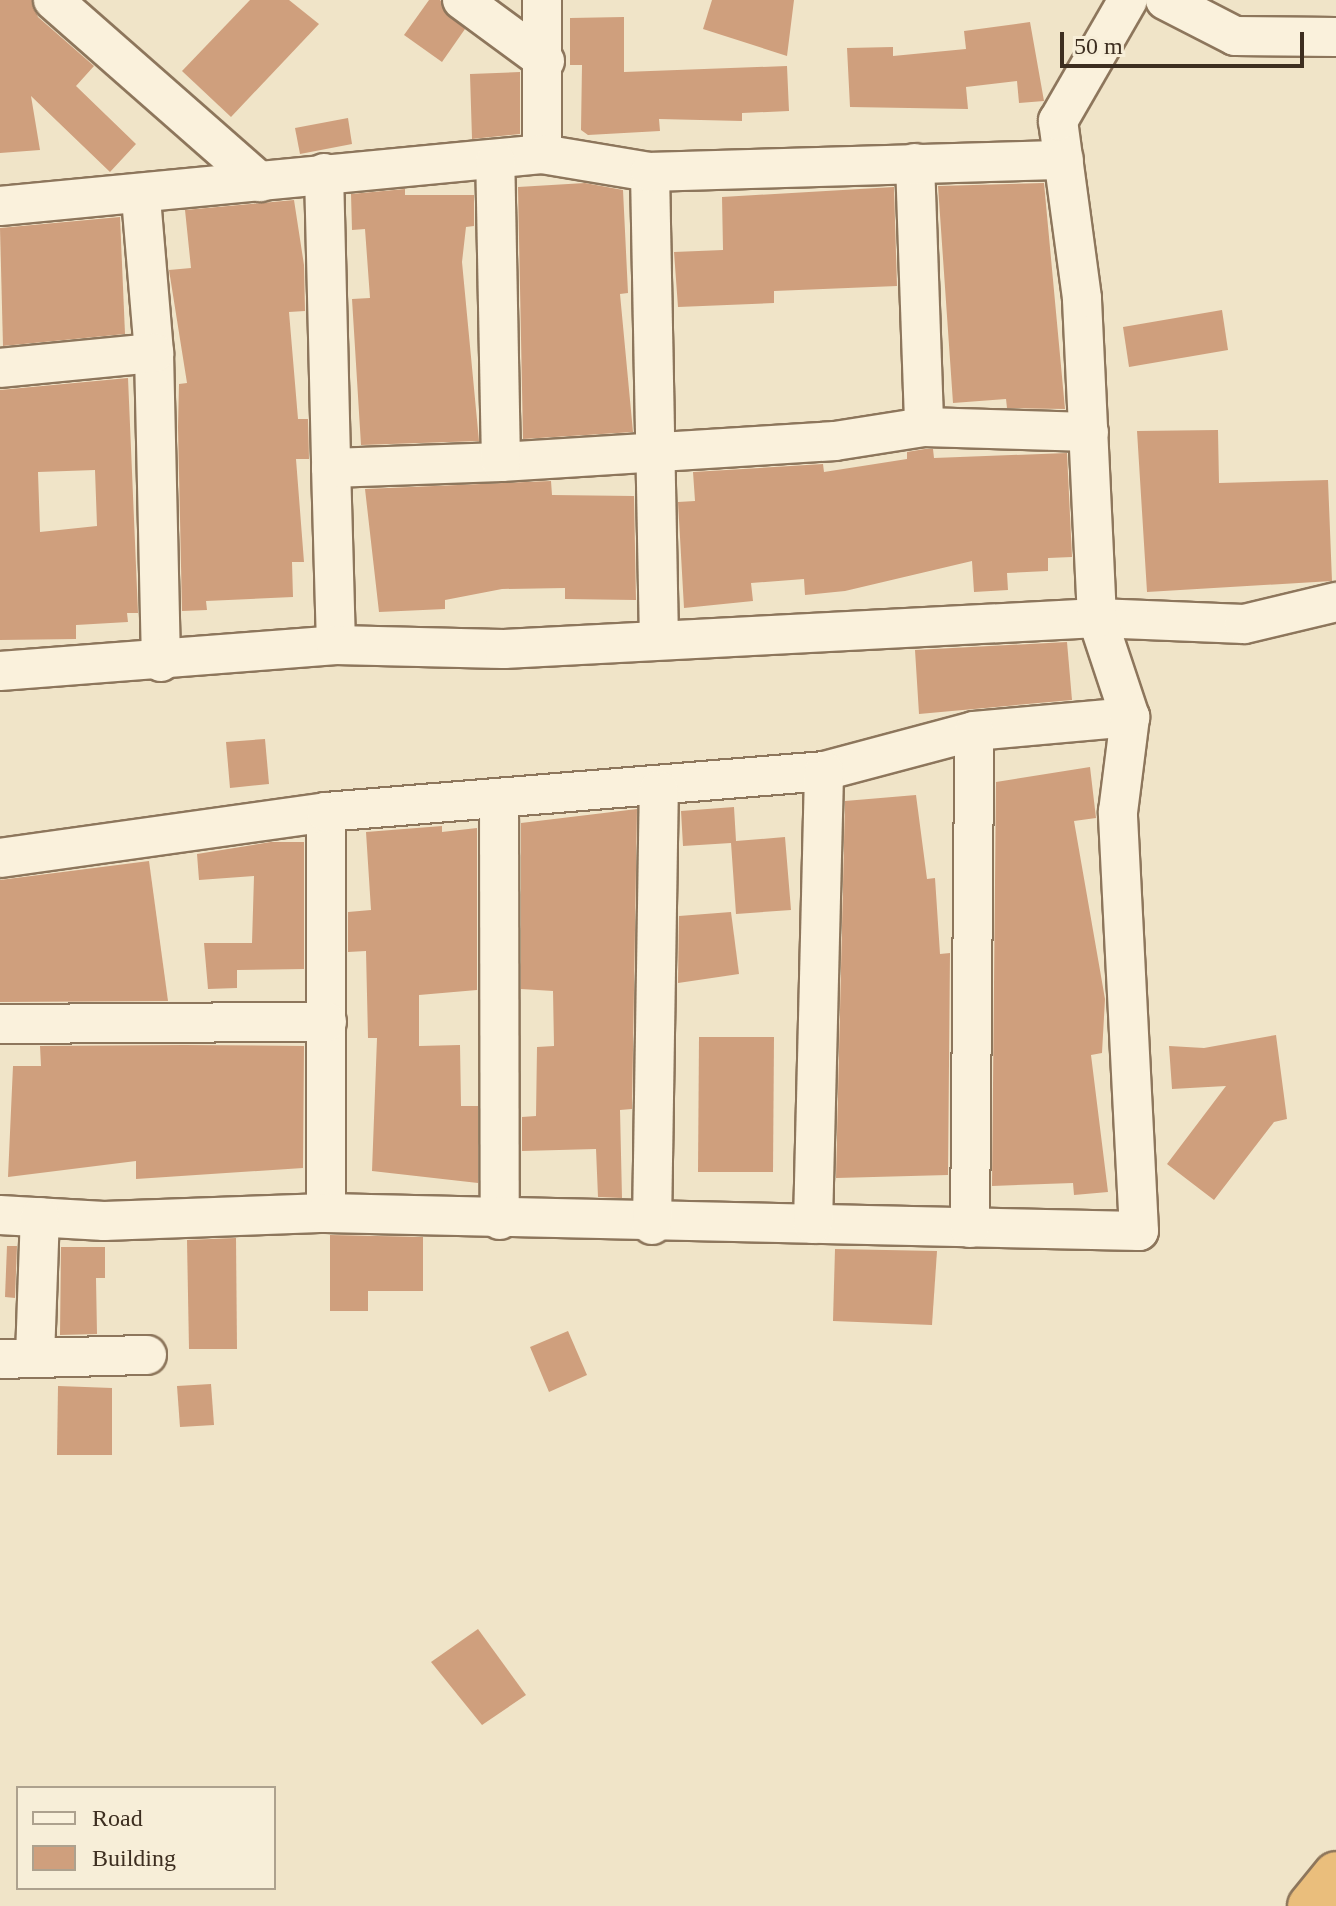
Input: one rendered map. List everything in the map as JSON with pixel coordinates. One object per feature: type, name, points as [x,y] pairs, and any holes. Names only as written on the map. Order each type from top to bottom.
[{"type":"highway","points":[[1310,1906],[1336,1874]]},
{"type":"street","points":[[53,0],[260,182]]},
{"type":"street","points":[[462,0],[545,61]]},
{"type":"street","points":[[542,0],[545,61],[542,154]]},
{"type":"street","points":[[0,1215],[326,1213],[652,1225],[813,1224],[1139,1231],[1118,812],[1130,717],[1097,618],[1082,298],[1058,121],[1128,0]]},
{"type":"street","points":[[1165,0],[1235,36],[1336,37]]},
{"type":"street","points":[[0,206],[141,198],[324,173],[495,161],[542,154],[650,172],[1064,160]]},
{"type":"street","points":[[495,161],[501,462]]},
{"type":"street","points":[[915,163],[924,427]]},
{"type":"street","points":[[650,172],[651,448],[659,640]]},
{"type":"street","points":[[324,173],[336,645]]},
{"type":"street","points":[[141,198],[154,353],[161,662]]},
{"type":"street","points":[[0,368],[154,353]]},
{"type":"street","points":[[331,468],[501,462],[651,448],[835,441],[924,427],[1089,432]]},
{"type":"street","points":[[0,671],[161,662],[336,645],[504,649],[1097,618],[1244,624],[1336,602]]},
{"type":"street","points":[[0,858],[326,812],[659,790],[824,771],[974,731],[1130,717]]},
{"type":"street","points":[[970,1228],[974,731]]},
{"type":"street","points":[[813,1224],[824,771]]},
{"type":"street","points":[[652,1225],[659,790]]},
{"type":"street","points":[[499,799],[500,1220]]},
{"type":"street","points":[[326,812],[326,1213]]},
{"type":"street","points":[[0,1024],[327,1022]]},
{"type":"street","points":[[40,1217],[17,1358],[147,1355]]},
{"type":"building","points":[[0,0],[32,0],[38,17],[94,66],[76,86],[136,144],[110,172],[31,96],[40,150],[0,153]]},
{"type":"building","points":[[250,0],[289,0],[319,24],[231,117],[182,71]]},
{"type":"building","points":[[429,0],[440,0],[465,29],[442,62],[404,35]]},
{"type":"building","points":[[712,0],[794,0],[787,56],[703,29]]},
{"type":"building","points":[[624,17],[624,72],[787,66],[789,111],[742,113],[742,121],[659,119],[660,131],[588,135],[581,130],[582,65],[570,65],[570,18]]},
{"type":"building","points":[[1030,22],[1044,101],[1019,103],[1017,81],[966,87],[968,109],[850,107],[847,48],[893,47],[893,56],[966,49],[964,31]]},
{"type":"building","points":[[520,72],[520,134],[472,139],[470,74]]},
{"type":"building","points":[[348,118],[352,144],[300,154],[295,128]]},
{"type":"building","points":[[585,183],[623,190],[628,293],[620,294],[633,432],[523,439],[518,187]]},
{"type":"building","points":[[1044,183],[1065,409],[1007,408],[1006,399],[953,403],[938,186]]},
{"type":"building","points":[[894,187],[897,286],[774,291],[774,303],[678,307],[674,252],[723,250],[722,197]]},
{"type":"building","points":[[405,189],[405,195],[474,195],[474,226],[466,227],[462,262],[479,441],[361,445],[352,299],[370,298],[365,229],[352,230],[351,194]]},
{"type":"building","points":[[294,200],[304,265],[305,311],[289,312],[298,419],[308,419],[309,459],[296,459],[304,562],[292,562],[293,597],[206,601],[207,610],[182,611],[178,427],[179,384],[187,383],[169,270],[191,268],[185,210]]},
{"type":"building","points":[[120,217],[125,334],[3,346],[0,228]]},
{"type":"building","points":[[1222,310],[1228,350],[1129,367],[1123,327]]},
{"type":"building","points":[[128,378],[138,613],[127,613],[128,622],[76,625],[76,639],[0,640],[0,390]],"holes":[[[95,470],[97,526],[40,532],[38,472]]]},
{"type":"building","points":[[1218,430],[1219,483],[1328,480],[1332,581],[1147,592],[1137,431]]},
{"type":"building","points":[[933,449],[934,458],[1067,453],[1072,557],[1048,558],[1048,571],[1007,573],[1008,590],[974,592],[972,561],[845,591],[805,595],[804,579],[751,583],[753,601],[684,608],[678,502],[695,501],[693,472],[823,464],[824,472],[907,459],[907,452]]},
{"type":"building","points":[[551,481],[552,495],[634,496],[636,600],[565,599],[565,588],[502,589],[445,600],[445,609],[379,612],[365,489]]},
{"type":"building","points":[[1067,642],[1072,700],[919,714],[915,650]]},
{"type":"building","points":[[265,739],[269,784],[230,788],[226,742]]},
{"type":"building","points":[[1090,767],[1096,818],[1074,821],[1105,999],[1102,1053],[1091,1055],[1108,1192],[1074,1195],[1073,1183],[992,1186],[996,782]]},
{"type":"building","points":[[916,795],[927,879],[935,878],[940,954],[950,953],[948,1175],[836,1178],[845,801]]},
{"type":"building","points":[[734,807],[736,841],[785,837],[791,910],[736,914],[731,843],[683,846],[681,811]]},
{"type":"building","points":[[637,809],[632,1109],[620,1110],[622,1198],[598,1197],[596,1149],[522,1151],[522,1117],[536,1116],[537,1047],[554,1046],[553,991],[521,989],[521,823]]},
{"type":"building","points":[[442,826],[442,832],[477,828],[477,990],[419,995],[419,1046],[460,1045],[461,1106],[478,1106],[478,1183],[372,1171],[377,1038],[368,1038],[366,951],[348,952],[348,912],[371,910],[366,832]]},
{"type":"building","points":[[271,842],[304,842],[304,969],[237,970],[237,988],[208,989],[204,943],[252,943],[254,876],[199,880],[197,854]]},
{"type":"building","points":[[149,861],[168,1001],[0,1002],[0,880]]},
{"type":"building","points":[[731,912],[739,974],[678,983],[679,916]]},
{"type":"building","points":[[1276,1035],[1287,1119],[1274,1122],[1214,1200],[1167,1164],[1226,1086],[1172,1089],[1169,1046],[1204,1048]]},
{"type":"building","points":[[699,1037],[774,1037],[773,1172],[698,1172]]},
{"type":"building","points":[[40,1046],[304,1046],[303,1168],[136,1179],[136,1161],[8,1177],[13,1066],[41,1066]]},
{"type":"building","points":[[330,1235],[423,1237],[423,1291],[368,1291],[368,1311],[330,1311]]},
{"type":"building","points":[[236,1238],[237,1349],[189,1349],[187,1240]]},
{"type":"building","points":[[7,1246],[17,1246],[15,1298],[5,1297]]},
{"type":"building","points":[[61,1247],[105,1247],[105,1278],[96,1278],[97,1334],[60,1335]]},
{"type":"building","points":[[835,1249],[937,1251],[932,1325],[833,1321]]},
{"type":"building","points":[[568,1331],[587,1375],[549,1392],[530,1347]]},
{"type":"building","points":[[211,1384],[214,1425],[180,1427],[177,1386]]},
{"type":"building","points":[[58,1386],[112,1388],[112,1455],[57,1455]]},
{"type":"building","points":[[478,1629],[526,1695],[482,1725],[431,1662]]}]
